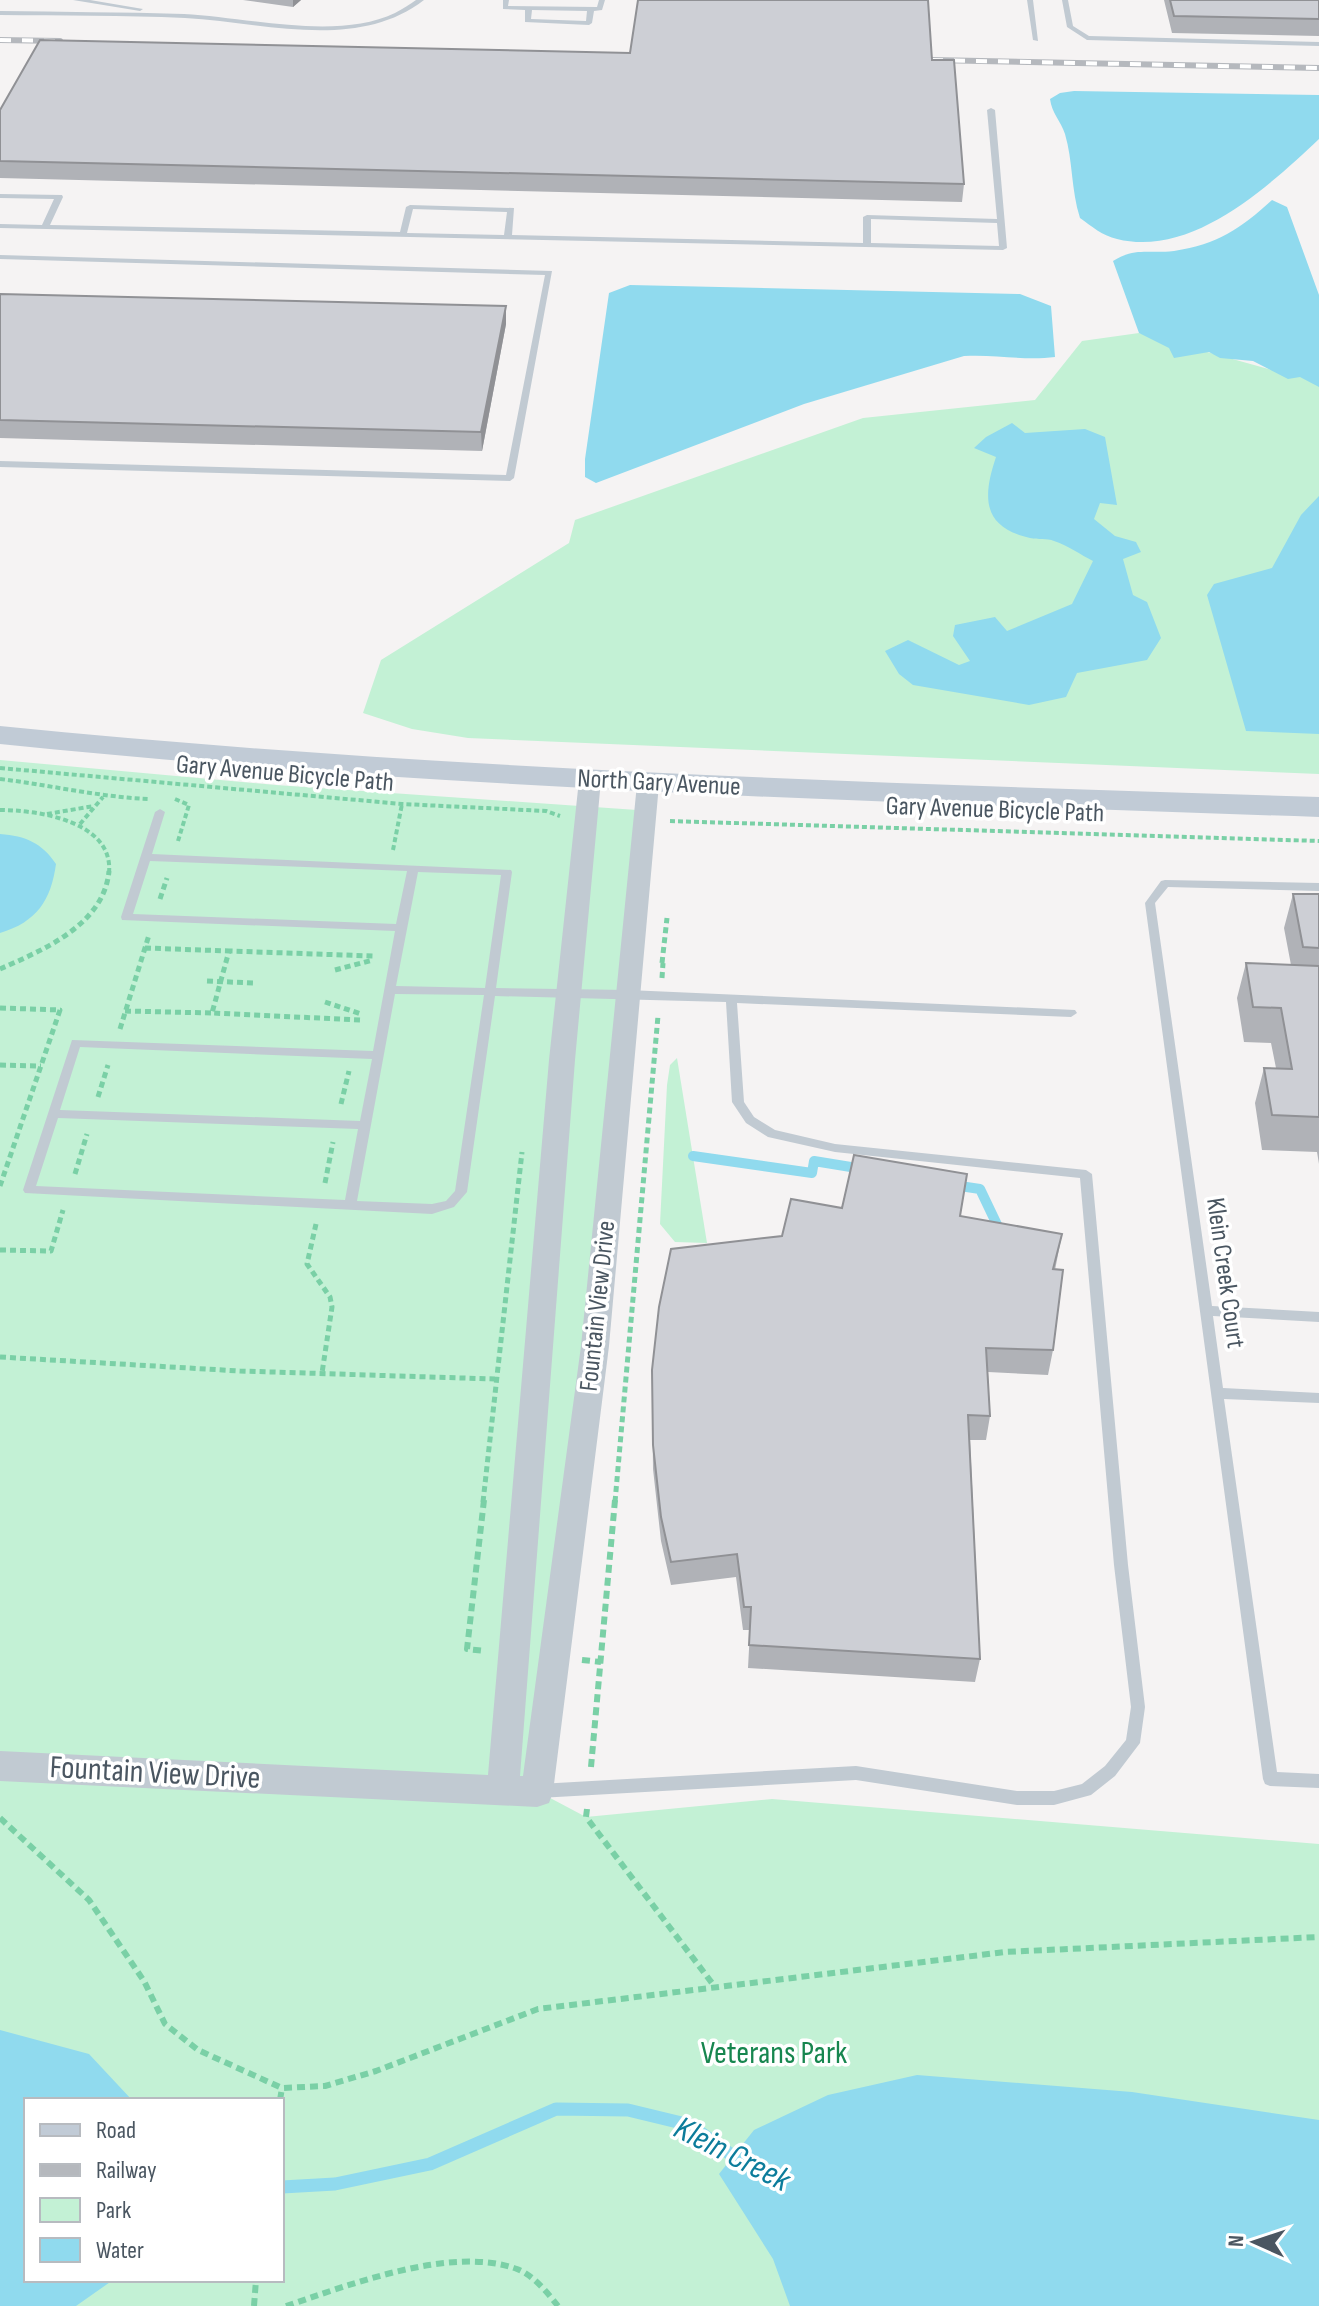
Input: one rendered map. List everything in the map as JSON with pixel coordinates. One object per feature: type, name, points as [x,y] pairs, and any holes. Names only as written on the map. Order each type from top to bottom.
[{"type":"street","name":"North Gary Avenue","points":[[0,735],[362,766],[648,784],[1319,807]]},
{"type":"street","name":"Fountain View Drive","points":[[502,1790],[513,1694],[569,992],[590,780]]},
{"type":"street","name":"Fountain View Drive","points":[[0,1766],[537,1792],[595,1346],[648,784]]},
{"type":"lane","points":[[15,14],[22,0]]},
{"type":"lane","points":[[76,0],[240,23],[353,26],[390,20],[421,0]]},
{"type":"lane","points":[[506,0],[505,8],[591,9],[600,9],[602,0]]},
{"type":"lane","points":[[1030,0],[1036,40]]},
{"type":"lane","points":[[1065,0],[1070,27],[1087,38],[1319,44]]},
{"type":"lane","points":[[529,8],[527,21],[589,23],[591,9]]},
{"type":"lane","points":[[0,13],[188,16]]},
{"type":"lane","points":[[0,226],[1003,248],[991,110]]},
{"type":"lane","points":[[0,196],[59,197],[45,227]]},
{"type":"lane","points":[[403,235],[410,207],[511,210],[508,237]]},
{"type":"lane","points":[[867,245],[867,217],[1000,221]]},
{"type":"lane","points":[[0,257],[549,273],[510,478],[0,464]]},
{"type":"lane","points":[[160,812],[126,917],[401,928]]},
{"type":"lane","points":[[145,857],[507,872],[461,1192],[450,1204],[432,1209],[29,1190],[76,1043],[378,1055]]},
{"type":"lane","points":[[350,1205],[413,868]]},
{"type":"lane","name":"Klein Creek Court","points":[[1319,887],[1165,883],[1150,903],[1270,1779],[1319,1781]]},
{"type":"lane","points":[[390,990],[660,995],[1071,1013]]},
{"type":"lane","points":[[537,1792],[856,1773],[1017,1798],[1054,1798],[1086,1790],[1110,1771],[1133,1743],[1138,1707],[1121,1565],[1086,1174],[835,1148],[772,1134],[750,1120],[738,1102],[731,999]]},
{"type":"lane","points":[[53,1114],[365,1125]]},
{"type":"lane","points":[[1206,1311],[1319,1317]]},
{"type":"lane","points":[[1217,1393],[1319,1398]]},
{"type":"path","name":"Gary Avenue Bicycle Path","points":[[0,768],[355,800],[546,811],[567,816]]},
{"type":"path","points":[[0,778],[84,789],[103,797],[164,799]]},
{"type":"path","points":[[80,824],[103,797]]},
{"type":"path","points":[[46,814],[94,806]]},
{"type":"path","points":[[0,810],[46,814],[80,824],[90,831],[105,851],[110,872],[95,908],[66,935],[0,969]]},
{"type":"path","name":"Gary Avenue Bicycle Path","points":[[669,821],[1319,841]]},
{"type":"path","points":[[145,948],[373,958],[335,970]]},
{"type":"path","points":[[212,1013],[229,951]]},
{"type":"path","points":[[663,963],[586,1817],[715,1987]]},
{"type":"path","points":[[207,981],[253,983]]},
{"type":"path","points":[[125,1011],[360,1017],[325,1002]]},
{"type":"path","points":[[0,1008],[60,1010],[0,1186]]},
{"type":"path","points":[[0,1065],[41,1066]]},
{"type":"path","points":[[0,1357],[240,1371],[495,1379]]},
{"type":"path","points":[[0,1818],[89,1900],[144,1981],[165,2024],[198,2050],[282,2088],[325,2086],[376,2071],[538,2009],[1005,1952],[1319,1937]]},
{"type":"path","points":[[280,2098],[282,2088]]},
{"type":"path","points":[[286,2306],[352,2285],[463,2261],[517,2269],[558,2306]]},
{"type":"path","points":[[254,2306],[256,2282]]},
{"type":"green space","points":[[1139,333],[1276,371],[1319,376],[1319,774],[468,738],[412,729],[363,713],[381,660],[569,543],[575,520],[863,418],[1035,400],[1082,341]]},
{"type":"green space","name":"Veterans Park","points":[[0,760],[276,785],[637,810],[537,1791],[586,1817],[772,1799],[1319,1844],[1319,2306],[0,2306]]},
{"type":"green space","points":[[677,1058],[707,1243],[675,1242],[660,1224],[667,1085],[670,1065]]},
{"type":"water","points":[[1060,93],[1319,95],[1319,139],[1253,196],[1201,228],[1173,238],[1145,242],[1117,239],[1080,218],[1065,134],[1050,99]]},
{"type":"water","points":[[1272,200],[1287,207],[1319,295],[1319,387],[1300,377],[1288,379],[1253,361],[1220,358],[1209,352],[1174,358],[1169,348],[1139,333],[1113,261],[1135,252],[1174,251],[1203,244],[1239,227]]},
{"type":"water","points":[[630,285],[1020,294],[1051,306],[1055,357],[964,356],[804,404],[596,483],[585,477],[585,459],[609,293]]},
{"type":"water","points":[[1012,423],[1025,433],[1085,429],[1105,437],[1117,505],[1100,503],[1094,519],[1115,536],[1136,542],[1141,552],[1123,559],[1133,595],[1147,602],[1161,638],[1147,660],[1077,673],[1066,697],[1029,705],[913,685],[899,674],[885,651],[908,640],[959,665],[970,661],[953,636],[955,625],[995,617],[1007,631],[1072,604],[1093,561],[1054,541],[1014,533],[994,518],[990,508],[989,485],[996,457],[974,448],[986,437]]},
{"type":"water","points":[[1319,496],[1319,734],[1246,731],[1207,595],[1214,584],[1272,568],[1301,515]]},
{"type":"water","points":[[0,834],[32,842],[56,864],[46,899],[40,908],[24,923],[0,933]]},
{"type":"water","points":[[0,2030],[89,2054],[130,2098],[24,2098],[24,2282],[110,2282],[76,2306],[0,2306]]},
{"type":"water","points":[[917,2075],[1132,2092],[1319,2120],[1319,2306],[790,2306],[773,2259],[719,2174],[754,2130],[828,2095]]},
{"type":"building","points":[[638,0],[928,0],[932,60],[954,60],[964,184],[0,161],[0,110],[40,40],[630,53]]},
{"type":"building","points":[[1170,0],[1319,0],[1319,19],[1174,16]]},
{"type":"building","points":[[0,294],[506,306],[481,432],[0,420]]},
{"type":"building","points":[[1293,894],[1319,894],[1319,948],[1303,947]]},
{"type":"building","points":[[1246,963],[1319,966],[1319,1117],[1272,1115],[1264,1068],[1292,1069],[1281,1008],[1253,1007]]},
{"type":"building","points":[[854,1155],[967,1174],[960,1216],[1062,1234],[1053,1269],[1063,1270],[1053,1350],[986,1348],[990,1416],[968,1415],[980,1659],[749,1645],[751,1607],[744,1607],[737,1554],[671,1562],[661,1517],[653,1445],[652,1370],[659,1307],[671,1249],[782,1236],[791,1199],[842,1208]]},
{"type":"waterway","points":[[693,1156],[812,1173],[814,1161],[863,1169]]},
{"type":"waterway","points":[[953,1185],[980,1189],[1001,1233]]},
{"type":"waterway","name":"Klein Creek","points":[[284,2187],[335,2184],[430,2164],[556,2109],[628,2110],[690,2125],[744,2164]]},
{"type":"railway","points":[[0,40],[60,41]]},
{"type":"railway","points":[[932,60],[1319,68]]}]
